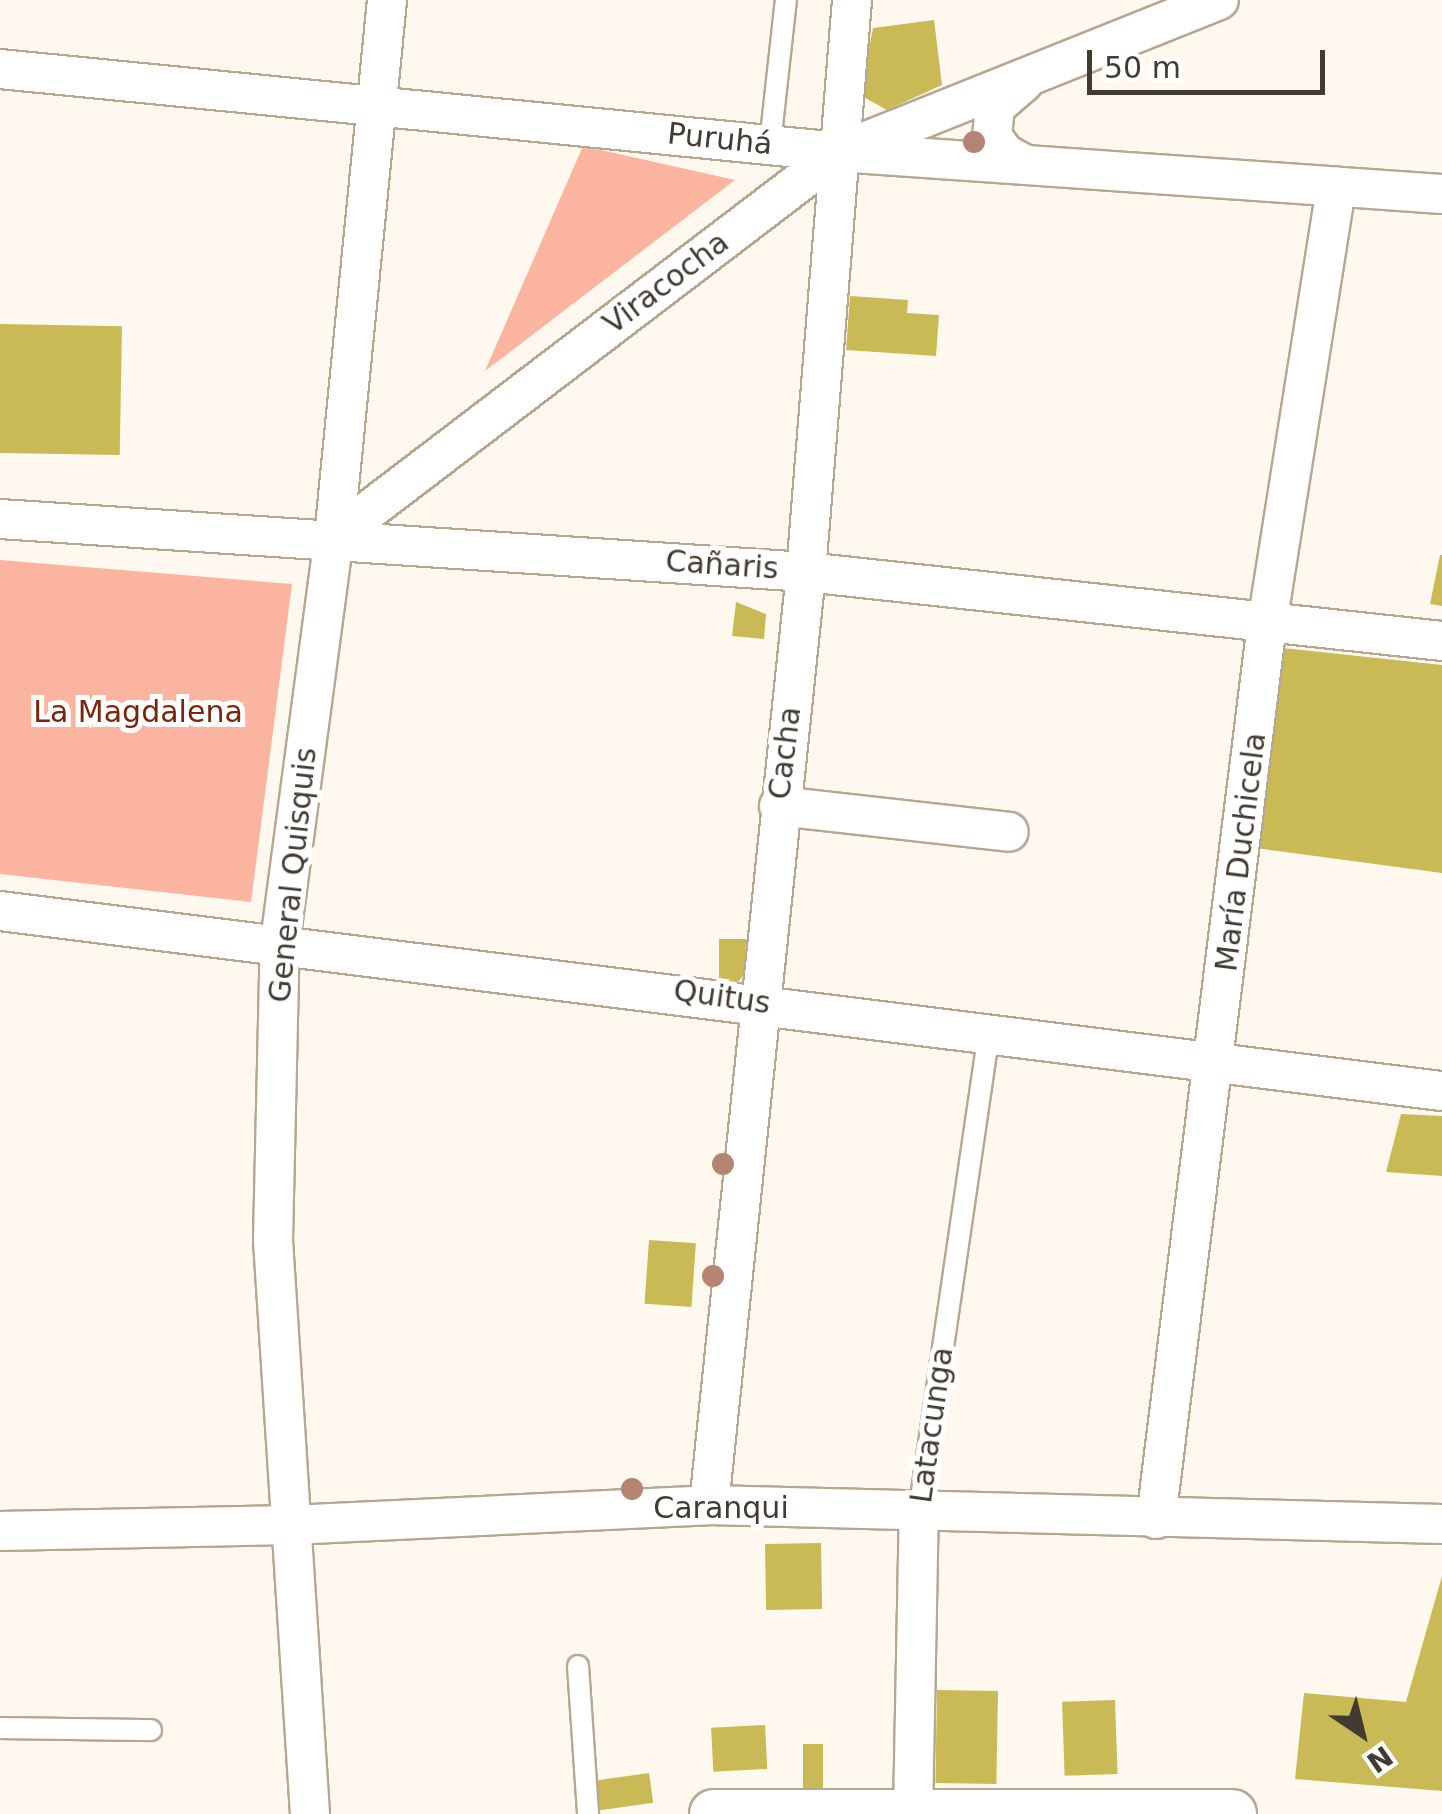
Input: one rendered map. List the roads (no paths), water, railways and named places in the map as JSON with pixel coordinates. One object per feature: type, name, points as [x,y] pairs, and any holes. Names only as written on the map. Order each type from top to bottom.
[{"type":"street","name":"General Quisquis","points":[[310,1814],[273,1240],[280,942],[334,537],[387,0]]},
{"type":"street","name":"Cacha","points":[[709,1505],[757,1001],[806,572],[852,0]]},
{"type":"street","name":"Viracocha","points":[[334,537],[839,152],[1026,81],[1220,0]]},
{"type":"street","name":"Puruhá","points":[[0,69],[376,102],[839,152],[1442,194]]},
{"type":"street","name":"Viracocha","points":[[1024,164],[1004,154],[992,136],[996,106],[1026,81]]},
{"type":"street","name":"María Duchicela","points":[[1156,1519],[1216,1067],[1267,624],[1336,186]]},
{"type":"street","name":"Cañaris","points":[[0,520],[334,537],[806,572],[1442,641]]},
{"type":"street","points":[[779,806],[1009,832]]},
{"type":"street","name":"Quitus","points":[[0,911],[757,1001],[988,1039],[1442,1091]]},
{"type":"street","name":"Caranqui","points":[[0,1531],[290,1525],[709,1505],[1442,1524]]},
{"type":"street","name":"Latacunga","points":[[912,1812],[919,1512]]},
{"type":"street","points":[[714,1814],[1232,1814]]},
{"type":"lane","points":[[770,144],[786,0]]},
{"type":"lane","name":"Latacunga","points":[[919,1512],[988,1039]]},
{"type":"lane","points":[[578,1666],[588,1814]]},
{"type":"lane","points":[[0,1728],[152,1730]]},
{"type":"park label","name":"La Magdalena","points":[[138,712]]}]
